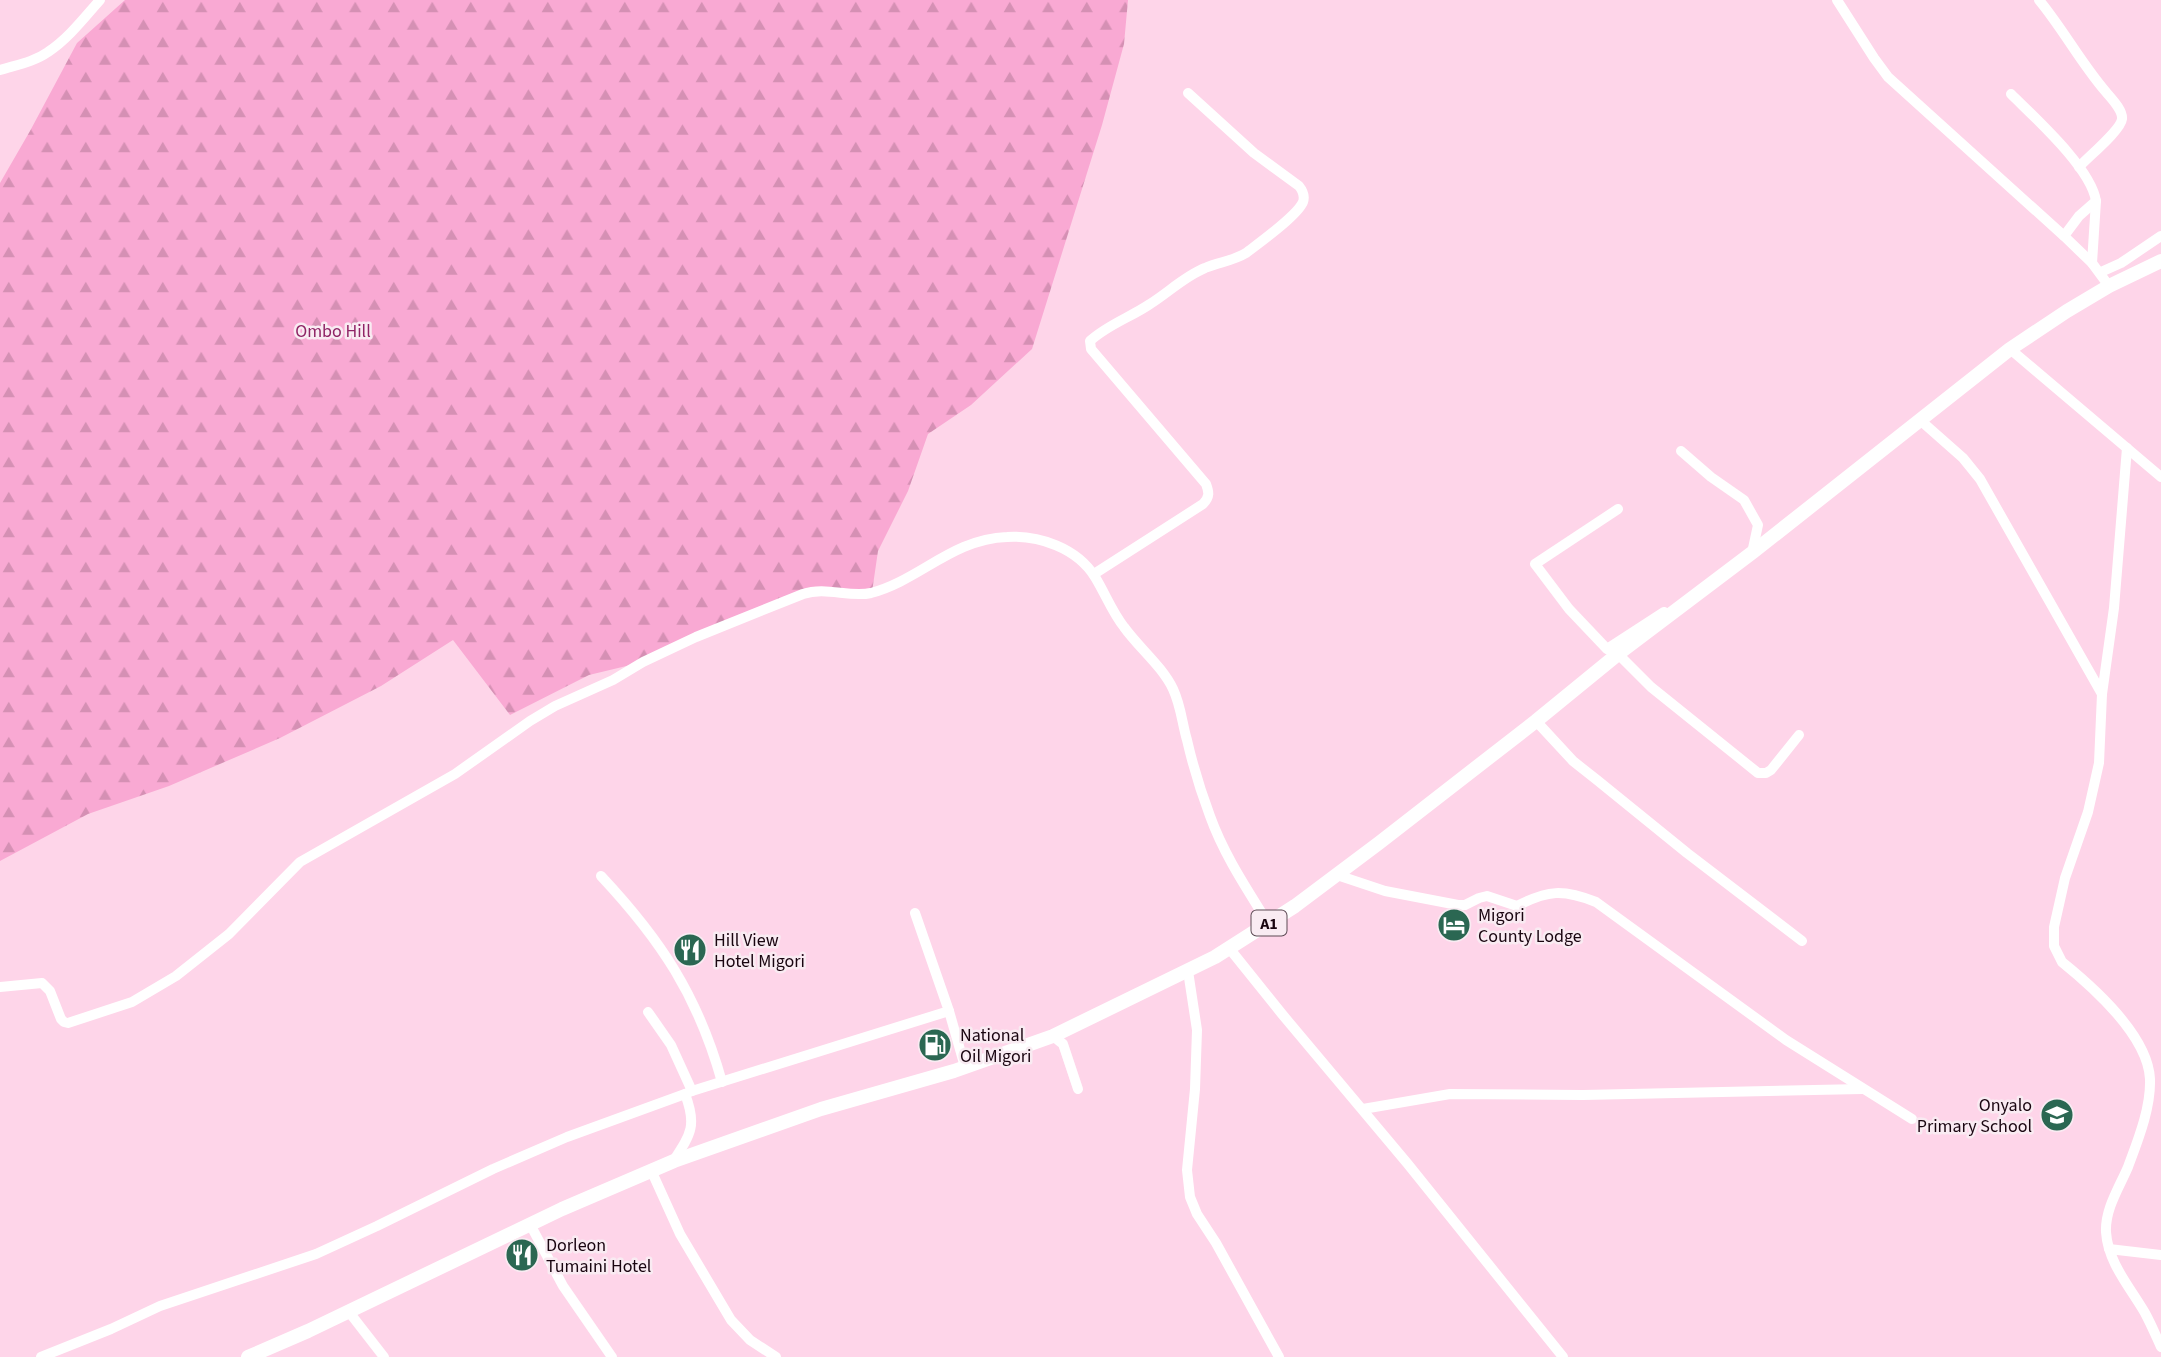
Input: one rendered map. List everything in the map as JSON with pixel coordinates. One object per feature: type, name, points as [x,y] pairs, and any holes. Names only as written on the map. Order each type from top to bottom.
[{"type":"highway","name":"A1","points":[[247,1357],[651,1170],[821,1109],[965,1067],[1053,1036],[1188,971],[1229,948],[1338,875],[2010,349],[2109,286],[2161,261]]},
{"type":"street","points":[[0,70],[48,52],[65,38],[100,0]]},
{"type":"street","points":[[1837,0],[1888,77],[2064,236],[2101,272],[2109,286]]},
{"type":"street","points":[[2042,1],[2085,66],[2122,115],[2115,131],[2079,167]]},
{"type":"street","points":[[1094,574],[1203,503],[1209,493],[1206,484],[1091,349],[1090,341],[1193,274],[1247,253],[1291,216],[1301,206],[1304,197],[1300,186],[1254,153],[1188,93]]},
{"type":"street","points":[[2011,94],[2043,126],[2093,187],[2096,201],[2092,263]]},
{"type":"street","points":[[2064,236],[2079,216],[2096,201]]},
{"type":"street","points":[[2101,272],[2161,236]]},
{"type":"street","points":[[2010,349],[2161,477]]},
{"type":"street","points":[[1920,420],[1963,458],[1980,479],[2102,694]]},
{"type":"street","points":[[2127,448],[2114,608],[2102,694],[2101,748],[2096,783],[2066,878],[2053,938],[2056,954],[2062,962],[2096,991],[2121,1018],[2142,1054],[2150,1079],[2145,1114],[2135,1147],[2107,1215],[2106,1235],[2117,1268],[2146,1315],[2161,1347]]},
{"type":"street","points":[[1618,509],[1535,564],[1569,609],[1608,649],[1753,552],[1758,525],[1744,500],[1711,477],[1681,451]]},
{"type":"street","points":[[0,987],[42,983],[50,991],[61,1018],[68,1023],[132,1002],[176,976],[229,934],[300,862],[462,770],[538,716],[569,699],[613,680],[662,652],[803,594],[818,591],[872,593],[970,544],[987,538],[1006,537],[1041,540],[1057,546],[1084,564],[1094,574],[1121,624],[1173,689],[1210,818],[1236,871],[1268,923]]},
{"type":"street","points":[[1618,654],[1651,687],[1758,773],[1771,770],[1799,734]]},
{"type":"street","points":[[1536,721],[1581,767],[1802,941]]},
{"type":"street","points":[[1338,875],[1385,891],[1462,906],[1487,896],[1517,906],[1538,895],[1557,892],[1572,893],[1596,901],[1780,1035],[1912,1119]]},
{"type":"street","points":[[601,876],[649,930],[679,975],[705,1027],[722,1082]]},
{"type":"street","points":[[915,913],[965,1067]]},
{"type":"street","points":[[1229,948],[1363,1108],[1563,1357]]},
{"type":"street","points":[[1188,971],[1197,1030],[1195,1088],[1187,1170],[1190,1197],[1197,1214],[1279,1357]]},
{"type":"street","points":[[41,1357],[160,1306],[316,1254],[493,1169],[567,1137],[722,1082],[949,1011]]},
{"type":"street","points":[[648,1012],[671,1045],[689,1093],[692,1129],[674,1161]]},
{"type":"street","points":[[1053,1036],[1063,1044],[1078,1089]]},
{"type":"street","points":[[1363,1108],[1450,1094],[1583,1095],[1863,1088]]},
{"type":"street","points":[[651,1170],[680,1234],[731,1320],[750,1340],[776,1357]]},
{"type":"street","points":[[531,1226],[564,1286],[612,1357]]},
{"type":"street","points":[[2109,1249],[2161,1255]]},
{"type":"street","points":[[349,1312],[384,1357]]},
{"type":"green space","name":"Ombo Hill","points":[[125,0],[1128,0],[1124,44],[1102,125],[1032,349],[971,405],[928,434],[908,491],[878,551],[872,592],[827,591],[736,620],[643,662],[589,675],[510,715],[453,640],[381,686],[280,738],[169,786],[88,814],[0,861],[0,183],[77,43]]},
{"type":"place","name":"Migori County Lodge","points":[[1454,925]]},
{"type":"place","name":"Hill View Hotel Migori","points":[[690,950]]},
{"type":"place","name":"National Oil Migori","points":[[935,1045]]},
{"type":"place","name":"Onyalo Primary School","points":[[2057,1115]]},
{"type":"place","name":"Dorleon Tumaini Hotel","points":[[522,1255]]}]
